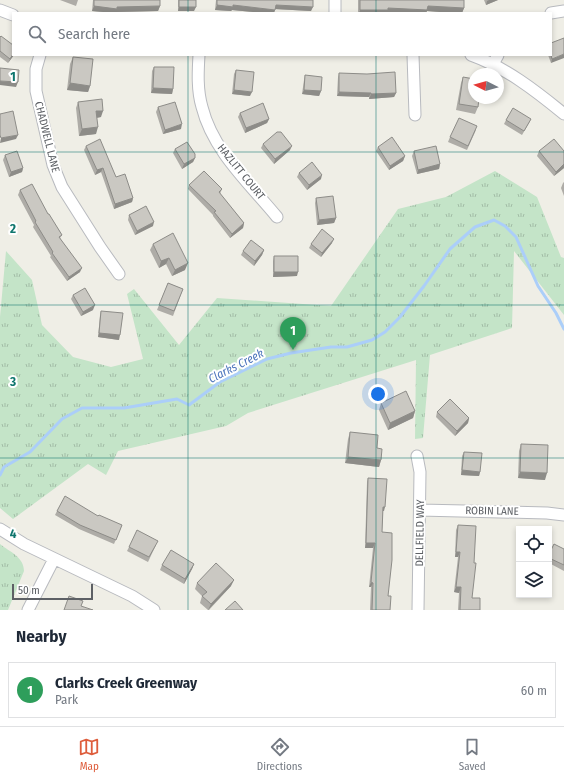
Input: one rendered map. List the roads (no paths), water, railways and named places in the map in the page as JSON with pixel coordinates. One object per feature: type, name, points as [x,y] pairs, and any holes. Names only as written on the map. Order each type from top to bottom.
[{"type":"street","points":[[335,0],[335,12]]},
{"type":"street","points":[[0,10],[12,15]]},
{"type":"street","points":[[552,13],[564,11]]},
{"type":"street","name":"CHADWELL LANE","points":[[40,56],[36,69],[36,91],[53,165],[62,187],[119,274]]},
{"type":"street","name":"HAZLITT COURT","points":[[199,56],[198,87],[208,125],[216,141],[230,161],[277,217]]},
{"type":"street","points":[[413,56],[415,115]]},
{"type":"street","points":[[476,56],[495,60],[510,75],[564,114]]},
{"type":"street","name":"DELLFIELD WAY","points":[[417,456],[420,472],[418,610]]},
{"type":"street","name":"ROBIN LANE","points":[[420,510],[564,514]]},
{"type":"street","points":[[0,529],[24,544],[132,596],[154,610]]},
{"type":"street","points":[[28,610],[54,559]]},
{"type":"waterway","name":"Clarks Creek","points":[[0,475],[4,467],[30,452],[62,419],[82,408],[124,408],[177,399],[189,405],[220,382],[267,359],[291,353],[331,347],[347,347],[372,340],[385,332],[400,317],[450,249],[475,227],[494,220],[505,226],[516,237],[538,286],[556,313],[564,329]]},
{"type":"place","name":"Clarks Creek Greenway","points":[[293,350]]}]
